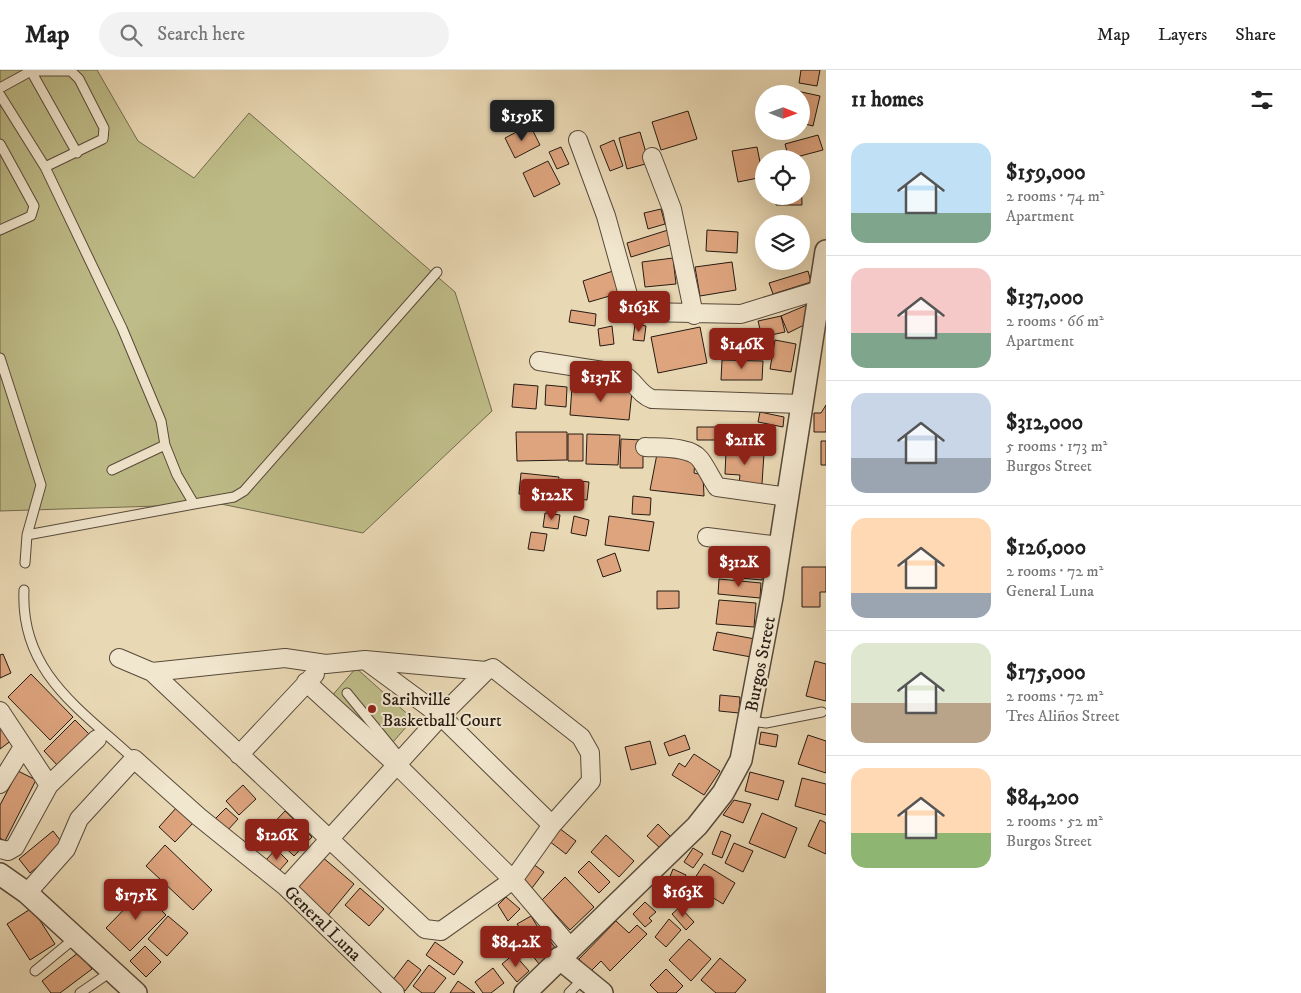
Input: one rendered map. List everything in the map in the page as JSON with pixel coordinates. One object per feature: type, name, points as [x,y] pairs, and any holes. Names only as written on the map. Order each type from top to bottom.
[{"type":"street","points":[[578,140],[606,216],[630,302],[645,312],[694,315],[741,314],[823,288]]},
{"type":"street","points":[[652,157],[672,209],[694,315]]},
{"type":"street","name":"Burgos Street","points":[[524,993],[697,826],[723,793],[741,760],[780,546],[823,288],[826,251]]},
{"type":"street","points":[[539,362],[622,374],[632,381],[641,393],[652,399],[803,404]]},
{"type":"street","points":[[645,447],[687,451],[695,455],[700,459],[717,487],[788,497]]},
{"type":"street","points":[[707,537],[780,546]]},
{"type":"street","points":[[119,658],[152,672],[425,929],[431,931],[441,931],[513,880],[552,825],[589,786],[592,772],[590,753],[581,737],[495,669],[486,671],[365,660],[326,664],[285,658],[152,672]]},
{"type":"street","points":[[365,660],[441,716],[552,825]]},
{"type":"street","points":[[239,755],[306,682],[326,664]]},
{"type":"street","points":[[286,887],[441,716],[486,671]]},
{"type":"street","points":[[306,682],[399,762],[513,880],[565,953],[577,986],[602,993]]},
{"type":"street","points":[[0,711],[49,786]]},
{"type":"street","points":[[0,849],[8,851],[14,847],[49,786],[97,739]]},
{"type":"street","points":[[0,784],[23,747]]},
{"type":"street","points":[[27,892],[66,849],[80,819],[134,759]]},
{"type":"street","name":"General Luna","points":[[134,759],[199,817],[286,887],[395,993]]},
{"type":"street","points":[[0,874],[27,892],[136,993]]},
{"type":"lane","points":[[30,71],[76,153]]},
{"type":"lane","points":[[0,88],[30,71],[72,72],[79,79],[104,128],[104,134],[102,139],[45,167]]},
{"type":"lane","points":[[0,95],[45,167],[122,328],[161,420],[165,445],[177,476],[194,504]]},
{"type":"lane","points":[[0,144],[34,206],[31,216],[0,230]]},
{"type":"lane","points":[[27,536],[234,497],[244,491],[437,272]]},
{"type":"lane","points":[[0,358],[41,485],[27,536],[25,563]]},
{"type":"lane","points":[[112,470],[165,445]]},
{"type":"lane","points":[[24,590],[23,613],[34,652],[56,687],[134,759]]},
{"type":"lane","points":[[347,693],[399,762]]},
{"type":"lane","points":[[748,721],[766,723],[822,712]]},
{"type":"lane","points":[[35,971],[76,937]]},
{"type":"lane","points":[[80,993],[112,971]]},
{"type":"shaded area","points":[[0,70],[97,70],[138,141],[194,178],[249,113],[455,292],[492,411],[363,533],[221,504],[0,511]]},
{"type":"shaded area","name":"Sarihville Basketball Court","points":[[356,668],[413,719],[387,749],[330,698]]},
{"type":"building","points":[[801,70],[820,70],[817,86],[799,83]]},
{"type":"building","points":[[810,94],[820,96],[813,126],[810,125]]},
{"type":"building","points":[[688,111],[697,139],[661,150],[652,122]]},
{"type":"building","points":[[530,125],[540,145],[515,158],[505,138]]},
{"type":"building","points":[[640,132],[649,163],[627,169],[619,138]]},
{"type":"building","points":[[818,135],[823,150],[810,153],[810,150],[787,150],[785,144],[800,140],[810,140],[810,137]]},
{"type":"building","points":[[614,140],[623,166],[610,171],[600,146]]},
{"type":"building","points":[[561,147],[569,164],[557,169],[549,152]]},
{"type":"building","points":[[757,147],[758,150],[755,150],[755,179],[738,182],[732,151]]},
{"type":"building","points":[[548,161],[560,184],[534,197],[523,173]]},
{"type":"building","points":[[661,209],[665,224],[648,229],[644,213]]},
{"type":"building","points":[[668,230],[673,244],[631,257],[627,243]]},
{"type":"building","points":[[707,230],[738,232],[737,253],[706,251]]},
{"type":"building","points":[[673,258],[676,284],[645,287],[642,262]]},
{"type":"building","points":[[732,262],[736,290],[700,296],[695,267]]},
{"type":"building","points":[[613,271],[620,293],[589,302],[583,281]]},
{"type":"building","points":[[808,271],[811,282],[773,294],[769,283]]},
{"type":"building","points":[[807,305],[804,325],[788,333],[781,316]]},
{"type":"building","points":[[571,310],[596,314],[595,326],[569,322]]},
{"type":"building","points":[[781,316],[785,332],[762,337],[758,321]]},
{"type":"building","points":[[635,324],[646,326],[644,341],[633,340]]},
{"type":"building","points":[[612,326],[614,344],[600,346],[598,329]]},
{"type":"building","points":[[700,327],[707,363],[658,373],[651,337]]},
{"type":"building","points":[[775,340],[796,344],[791,372],[770,369]]},
{"type":"building","points":[[722,360],[763,361],[762,380],[721,380]]},
{"type":"building","points":[[514,384],[538,386],[536,409],[512,407]]},
{"type":"building","points":[[546,385],[567,387],[566,407],[545,405]]},
{"type":"building","points":[[572,387],[632,392],[629,420],[570,415]]},
{"type":"building","points":[[826,405],[826,432],[814,432],[814,413],[821,413]]},
{"type":"building","points":[[760,412],[784,417],[783,427],[758,422]]},
{"type":"building","points":[[697,427],[725,427],[725,440],[697,440]]},
{"type":"building","points":[[516,432],[567,432],[567,460],[517,461]]},
{"type":"building","points":[[568,434],[583,434],[583,461],[568,461]]},
{"type":"building","points":[[587,434],[620,435],[618,465],[586,464]]},
{"type":"building","points":[[621,439],[643,440],[643,468],[620,468]]},
{"type":"building","points":[[821,441],[826,441],[826,465],[821,465]]},
{"type":"building","points":[[726,451],[764,453],[762,484],[739,483],[740,475],[725,474]]},
{"type":"building","points":[[657,454],[695,461],[694,473],[703,475],[704,496],[650,490]]},
{"type":"building","points":[[521,473],[559,477],[558,497],[519,494]]},
{"type":"building","points":[[560,479],[589,482],[587,500],[558,497]]},
{"type":"building","points":[[633,496],[651,498],[650,515],[632,514]]},
{"type":"building","points":[[545,513],[560,515],[558,529],[543,527]]},
{"type":"building","points":[[574,516],[589,520],[586,536],[571,533]]},
{"type":"building","points":[[609,516],[654,522],[649,551],[605,545]]},
{"type":"building","points":[[531,532],[547,534],[544,551],[528,549]]},
{"type":"building","points":[[730,550],[769,551],[768,564],[730,562]]},
{"type":"building","points":[[615,553],[621,571],[603,577],[597,560]]},
{"type":"building","points":[[717,563],[763,566],[762,580],[717,576]]},
{"type":"building","points":[[802,567],[826,567],[826,592],[820,592],[820,607],[802,607]]},
{"type":"building","points":[[719,579],[761,583],[760,598],[718,594]]},
{"type":"building","points":[[657,591],[679,591],[679,608],[657,609]]},
{"type":"building","points":[[719,600],[756,603],[754,627],[716,624]]},
{"type":"building","points":[[717,632],[755,639],[751,657],[713,650]]},
{"type":"building","points":[[3,654],[11,673],[0,678],[0,655]]},
{"type":"building","points":[[815,661],[826,664],[826,701],[806,696]]},
{"type":"building","points":[[31,674],[73,717],[50,740],[8,697]]},
{"type":"building","points":[[720,695],[740,697],[739,713],[719,711]]},
{"type":"building","points":[[75,720],[90,735],[58,766],[44,751]]},
{"type":"building","points":[[0,722],[12,740],[0,749]]},
{"type":"building","points":[[761,732],[778,735],[776,747],[759,744]]},
{"type":"building","points":[[685,735],[690,749],[669,756],[664,743]]},
{"type":"building","points":[[808,735],[826,741],[826,773],[798,764]]},
{"type":"building","points":[[650,741],[656,764],[631,770],[625,747]]},
{"type":"building","points":[[694,754],[720,771],[704,795],[672,775],[679,763],[685,767]]},
{"type":"building","points":[[18,771],[36,780],[5,841],[0,838],[0,805]]},
{"type":"building","points":[[750,772],[784,781],[778,800],[745,791]]},
{"type":"building","points":[[802,778],[826,784],[826,815],[795,806]]},
{"type":"building","points":[[243,785],[256,799],[239,815],[226,801]]},
{"type":"building","points":[[734,800],[751,804],[743,823],[723,815]]},
{"type":"building","points":[[177,807],[193,823],[175,842],[159,827]]},
{"type":"building","points":[[226,808],[238,819],[226,832],[214,820]]},
{"type":"building","points":[[285,811],[312,837],[294,856],[267,830]]},
{"type":"building","points":[[762,813],[797,828],[785,858],[749,843]]},
{"type":"building","points":[[820,820],[826,823],[826,854],[808,846]]},
{"type":"building","points":[[658,824],[671,837],[660,848],[647,836]]},
{"type":"building","points":[[559,828],[576,841],[566,854],[549,841]]},
{"type":"building","points":[[53,831],[64,845],[30,873],[19,859]]},
{"type":"building","points":[[721,831],[731,835],[722,858],[712,854]]},
{"type":"building","points":[[606,835],[634,861],[619,877],[591,852]]},
{"type":"building","points":[[734,843],[753,851],[743,872],[725,863]]},
{"type":"building","points":[[165,845],[212,890],[193,910],[146,866]]},
{"type":"building","points":[[693,848],[703,854],[693,868],[684,862]]},
{"type":"building","points":[[276,849],[288,861],[278,872],[266,860]]},
{"type":"building","points":[[321,856],[354,884],[325,919],[292,890]]},
{"type":"building","points":[[529,861],[544,872],[532,888],[517,878]]},
{"type":"building","points":[[589,861],[610,882],[599,893],[578,872]]},
{"type":"building","points":[[704,864],[735,883],[723,904],[691,884]]},
{"type":"building","points":[[673,869],[686,875],[682,884],[669,879]]},
{"type":"building","points":[[565,877],[594,907],[570,930],[542,900]]},
{"type":"building","points":[[360,888],[384,909],[369,926],[345,905]]},
{"type":"building","points":[[142,891],[166,915],[130,951],[106,928]]},
{"type":"building","points":[[506,897],[520,909],[508,921],[498,905]]},
{"type":"building","points":[[645,902],[656,912],[649,918],[652,921],[645,927],[633,914]]},
{"type":"building","points":[[680,907],[694,922],[686,930],[672,914]]},
{"type":"building","points":[[32,908],[55,944],[30,960],[7,924]]},
{"type":"building","points":[[168,916],[188,933],[167,956],[148,939]]},
{"type":"building","points":[[531,916],[539,929],[526,937],[517,924]]},
{"type":"building","points":[[669,919],[681,930],[666,947],[655,937]]},
{"type":"building","points":[[616,921],[629,933],[637,925],[647,934],[610,971],[601,961],[591,971],[579,959]]},
{"type":"building","points":[[543,932],[557,950],[539,964],[525,946]]},
{"type":"building","points":[[689,939],[711,959],[691,981],[669,960]]},
{"type":"building","points":[[435,942],[463,962],[454,975],[426,955]]},
{"type":"building","points":[[145,946],[161,962],[146,977],[130,961]]},
{"type":"building","points":[[79,952],[92,969],[60,993],[51,993],[42,981]]},
{"type":"building","points":[[514,954],[529,971],[517,982],[502,964]]},
{"type":"building","points":[[720,958],[746,980],[735,993],[716,993],[701,980]]},
{"type":"building","points":[[408,960],[421,970],[405,991],[392,981]]},
{"type":"building","points":[[429,965],[446,978],[434,993],[422,993],[413,986]]},
{"type":"building","points":[[493,968],[504,983],[491,993],[483,993],[475,982]]},
{"type":"building","points":[[666,969],[683,986],[676,993],[658,993],[650,985]]},
{"type":"building","points":[[458,981],[475,993],[450,993]]},
{"type":"place","name":"Sarihville Basketball Court","points":[[372,709]]}]
